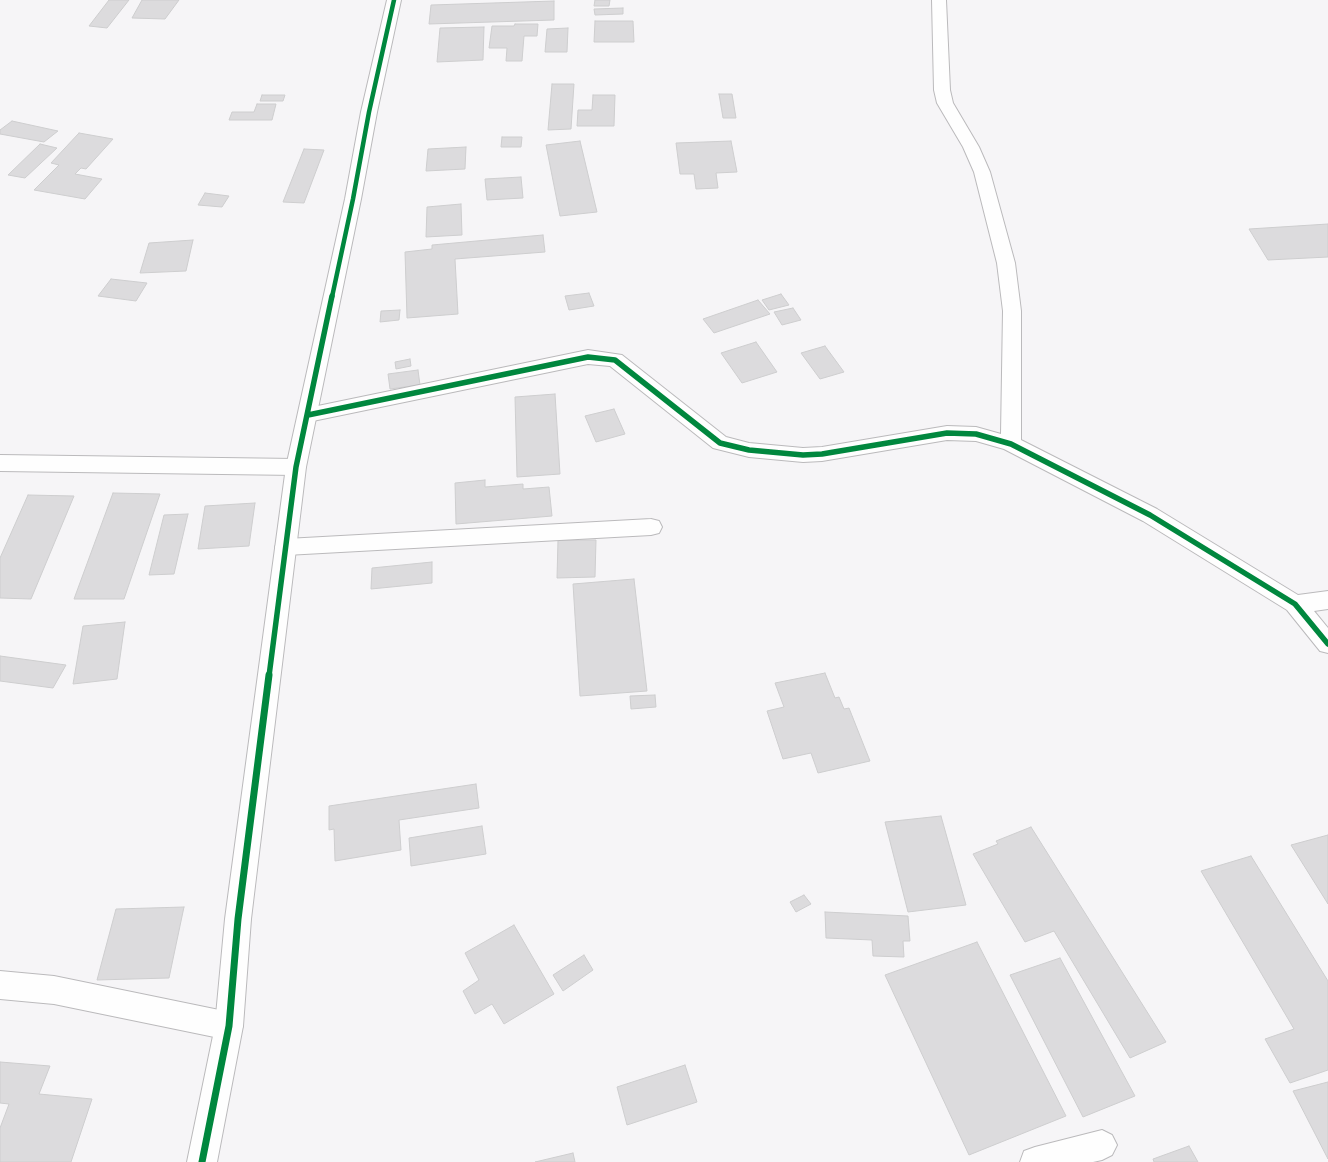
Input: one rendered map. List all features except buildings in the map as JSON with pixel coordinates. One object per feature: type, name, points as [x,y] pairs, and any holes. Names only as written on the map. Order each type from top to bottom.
[{"type":"street","points":[[202,1162],[229,1026],[238,919],[296,467],[353,200],[369,112],[394,0]]},
{"type":"street","points":[[939,0],[942,90],[945,104],[971,147],[982,172],[1006,263],[1012,311],[1011,444]]},
{"type":"street","points":[[308,415],[588,357],[615,360],[720,443],[749,450],[803,455],[822,454],[947,433],[976,434],[1011,444],[1150,515],[1295,604],[1328,644]]},
{"type":"street","points":[[0,463],[296,467]]},
{"type":"street","points":[[286,547],[651,526]]},
{"type":"street","points":[[1295,604],[1328,600]]},
{"type":"street","points":[[0,985],[54,990],[229,1026]]},
{"type":"street","points":[[1035,1162],[1102,1145]]},
{"type":"cycle path","points":[[202,1162],[229,1026],[238,919],[296,467],[353,199],[369,112],[394,0]]},
{"type":"cycle path","points":[[308,415],[588,357],[615,360],[720,443],[749,450],[803,455],[822,454],[947,433],[976,434],[1011,444],[1150,515],[1295,604],[1328,644]]}]
